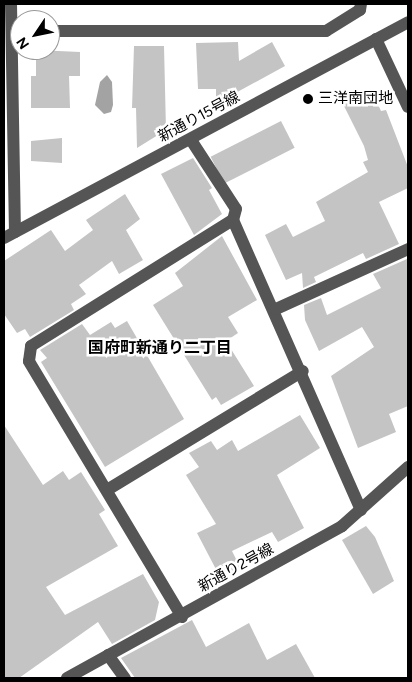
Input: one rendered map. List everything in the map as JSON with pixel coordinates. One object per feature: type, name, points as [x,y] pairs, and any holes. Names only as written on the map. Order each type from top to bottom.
[{"type":"street","points":[[60,31],[326,32],[360,10],[360,4]]},
{"type":"street","name":"新通り15号線","points":[[9,235],[191,140],[408,22]]},
{"type":"street","points":[[376,39],[408,107]]},
{"type":"street","points":[[9,235],[14,60]]},
{"type":"street","points":[[191,140],[236,209],[233,220],[276,309],[361,510]]},
{"type":"street","points":[[182,617],[108,490],[29,361],[31,346],[233,220]]},
{"type":"street","points":[[276,309],[408,249]]},
{"type":"street","points":[[108,490],[303,371]]},
{"type":"street","name":"新通り2号線","points":[[67,678],[182,617],[342,526],[408,467]]},
{"type":"street","points":[[108,655],[125,678]]},
{"type":"shaded area","points":[[107,75],[112,82],[113,105],[111,112],[104,114],[95,105],[100,82]]},
{"type":"building","points":[[238,42],[239,61],[272,42],[285,66],[230,96],[216,97],[216,89],[198,89],[196,43]]},
{"type":"building","points":[[134,46],[164,46],[166,130],[137,148],[136,108],[132,108]]},
{"type":"building","points":[[60,51],[80,52],[80,76],[69,76],[70,108],[31,108],[31,76],[36,76],[36,60],[60,60]]},
{"type":"building","points":[[357,92],[363,104],[375,98],[381,111],[386,110],[408,167],[408,188],[379,202],[399,244],[366,259],[363,253],[314,277],[316,282],[303,288],[302,273],[286,280],[265,235],[286,224],[293,237],[325,221],[316,202],[368,172],[363,162],[368,160],[364,146],[341,100]]},
{"type":"building","points":[[281,121],[295,148],[224,184],[211,157]]},
{"type":"building","points":[[62,138],[62,163],[31,161],[31,141]]},
{"type":"building","points":[[193,158],[212,188],[209,190],[222,214],[194,235],[161,174]]},
{"type":"building","points":[[125,194],[140,219],[126,230],[143,260],[119,274],[112,261],[79,285],[86,294],[71,304],[74,310],[30,337],[25,329],[17,333],[4,314],[4,261],[51,230],[65,251],[93,230],[86,220]]},
{"type":"building","points":[[222,236],[257,300],[228,317],[238,333],[226,341],[254,386],[221,405],[216,397],[212,400],[153,305],[183,286],[175,273]]},
{"type":"building","points":[[407,259],[408,406],[389,414],[396,432],[358,448],[331,376],[374,347],[362,327],[319,351],[305,320],[304,305],[321,298],[327,315],[381,288],[373,274]]},
{"type":"building","points":[[127,321],[184,419],[105,467],[41,362],[47,358],[40,350],[82,324],[90,335],[111,322],[115,328]]},
{"type":"building","points":[[300,415],[320,448],[277,475],[304,528],[278,542],[272,532],[232,551],[240,567],[220,577],[197,533],[216,524],[186,475],[199,467],[189,453],[211,441],[217,450],[232,440],[238,451]]},
{"type":"building","points":[[4,425],[43,485],[63,471],[69,480],[81,472],[105,510],[99,514],[118,546],[46,587],[65,615],[143,574],[159,602],[155,620],[112,644],[98,622],[19,678],[4,678]]},
{"type":"building","points":[[366,526],[375,537],[394,581],[373,594],[342,540]]},
{"type":"building","points":[[192,620],[206,647],[249,623],[267,660],[296,644],[315,678],[135,678],[121,658]]},
{"type":"place","name":"三洋南団地","points":[[308,99]]},
{"type":"district","name":"国府町新通り二丁目","points":[[160,348]]}]
